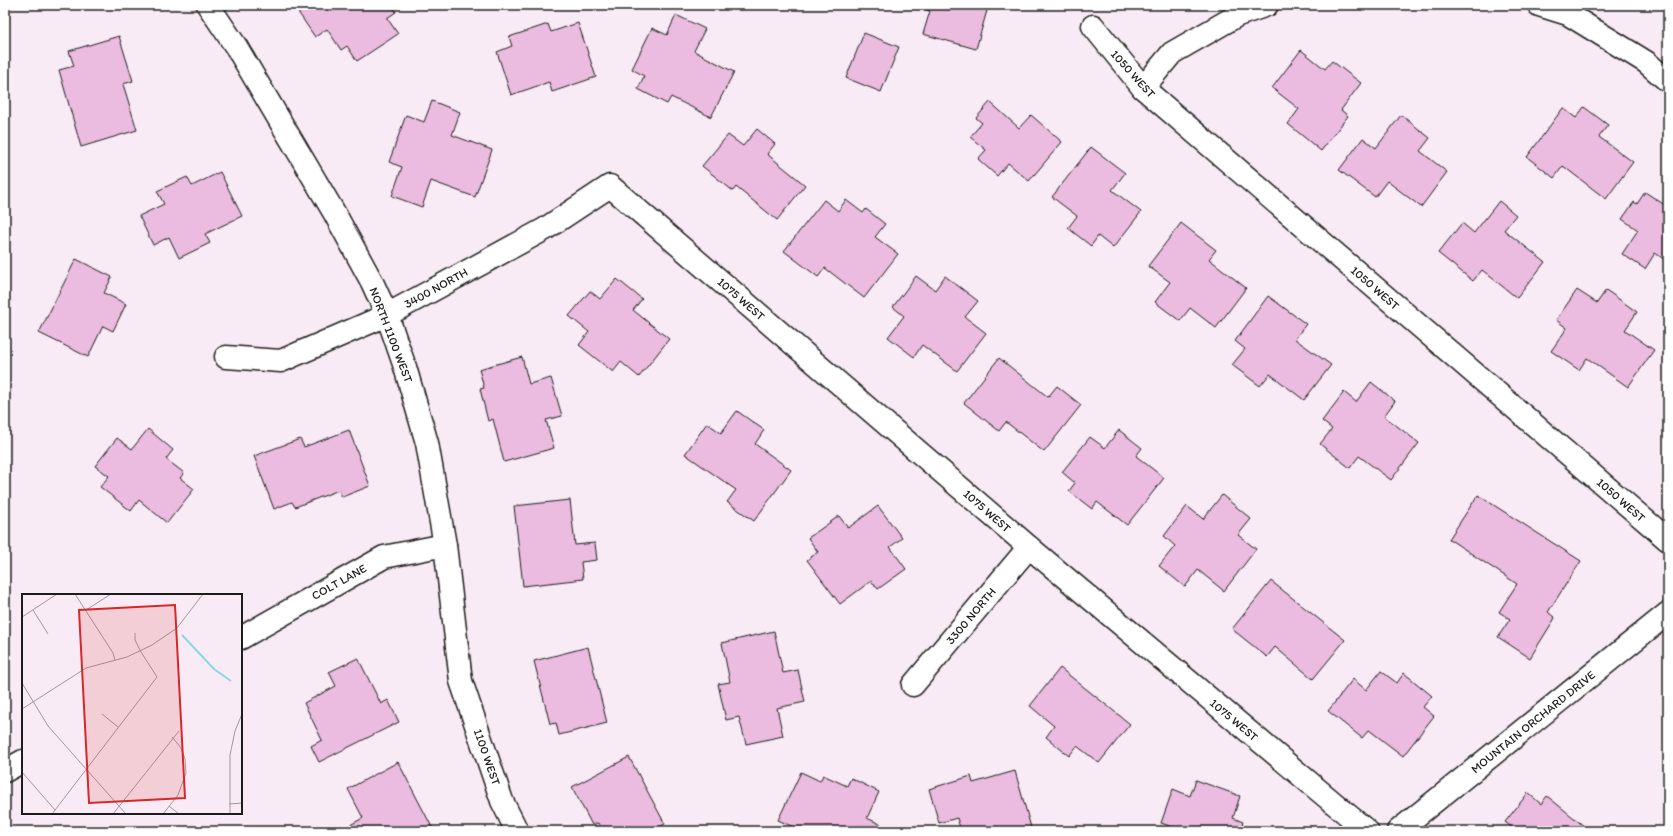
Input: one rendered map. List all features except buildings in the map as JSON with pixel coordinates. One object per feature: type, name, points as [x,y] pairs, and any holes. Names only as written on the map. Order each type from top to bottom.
[{"type":"street","name":"NORTH 1100 WEST","points":[[208,5],[237,48],[335,214],[372,282],[386,315],[405,367],[427,443],[444,545],[461,681]]},
{"type":"street","points":[[1143,88],[1172,53],[1238,15],[1268,5]]},
{"type":"street","points":[[1539,5],[1568,14],[1646,62],[1668,81]]},
{"type":"street","name":"1050 WEST","points":[[1093,26],[1143,88],[1668,540]]},
{"type":"street","name":"3400 NORTH","points":[[226,357],[281,361],[386,315],[545,229],[610,186]]},
{"type":"street","name":"1075 WEST","points":[[610,186],[1028,547],[1367,831]]},
{"type":"street","name":"COLT LANE","points":[[242,637],[384,557],[444,545]]},
{"type":"street","name":"3300 NORTH","points":[[913,685],[1028,547]]},
{"type":"street","name":"MOUNTAIN ORCHARD DRIVE","points":[[1398,831],[1668,613]]},
{"type":"street","name":"1100 WEST","points":[[461,681],[502,801],[517,831]]},
{"type":"street","points":[[5,771],[22,762]]}]
